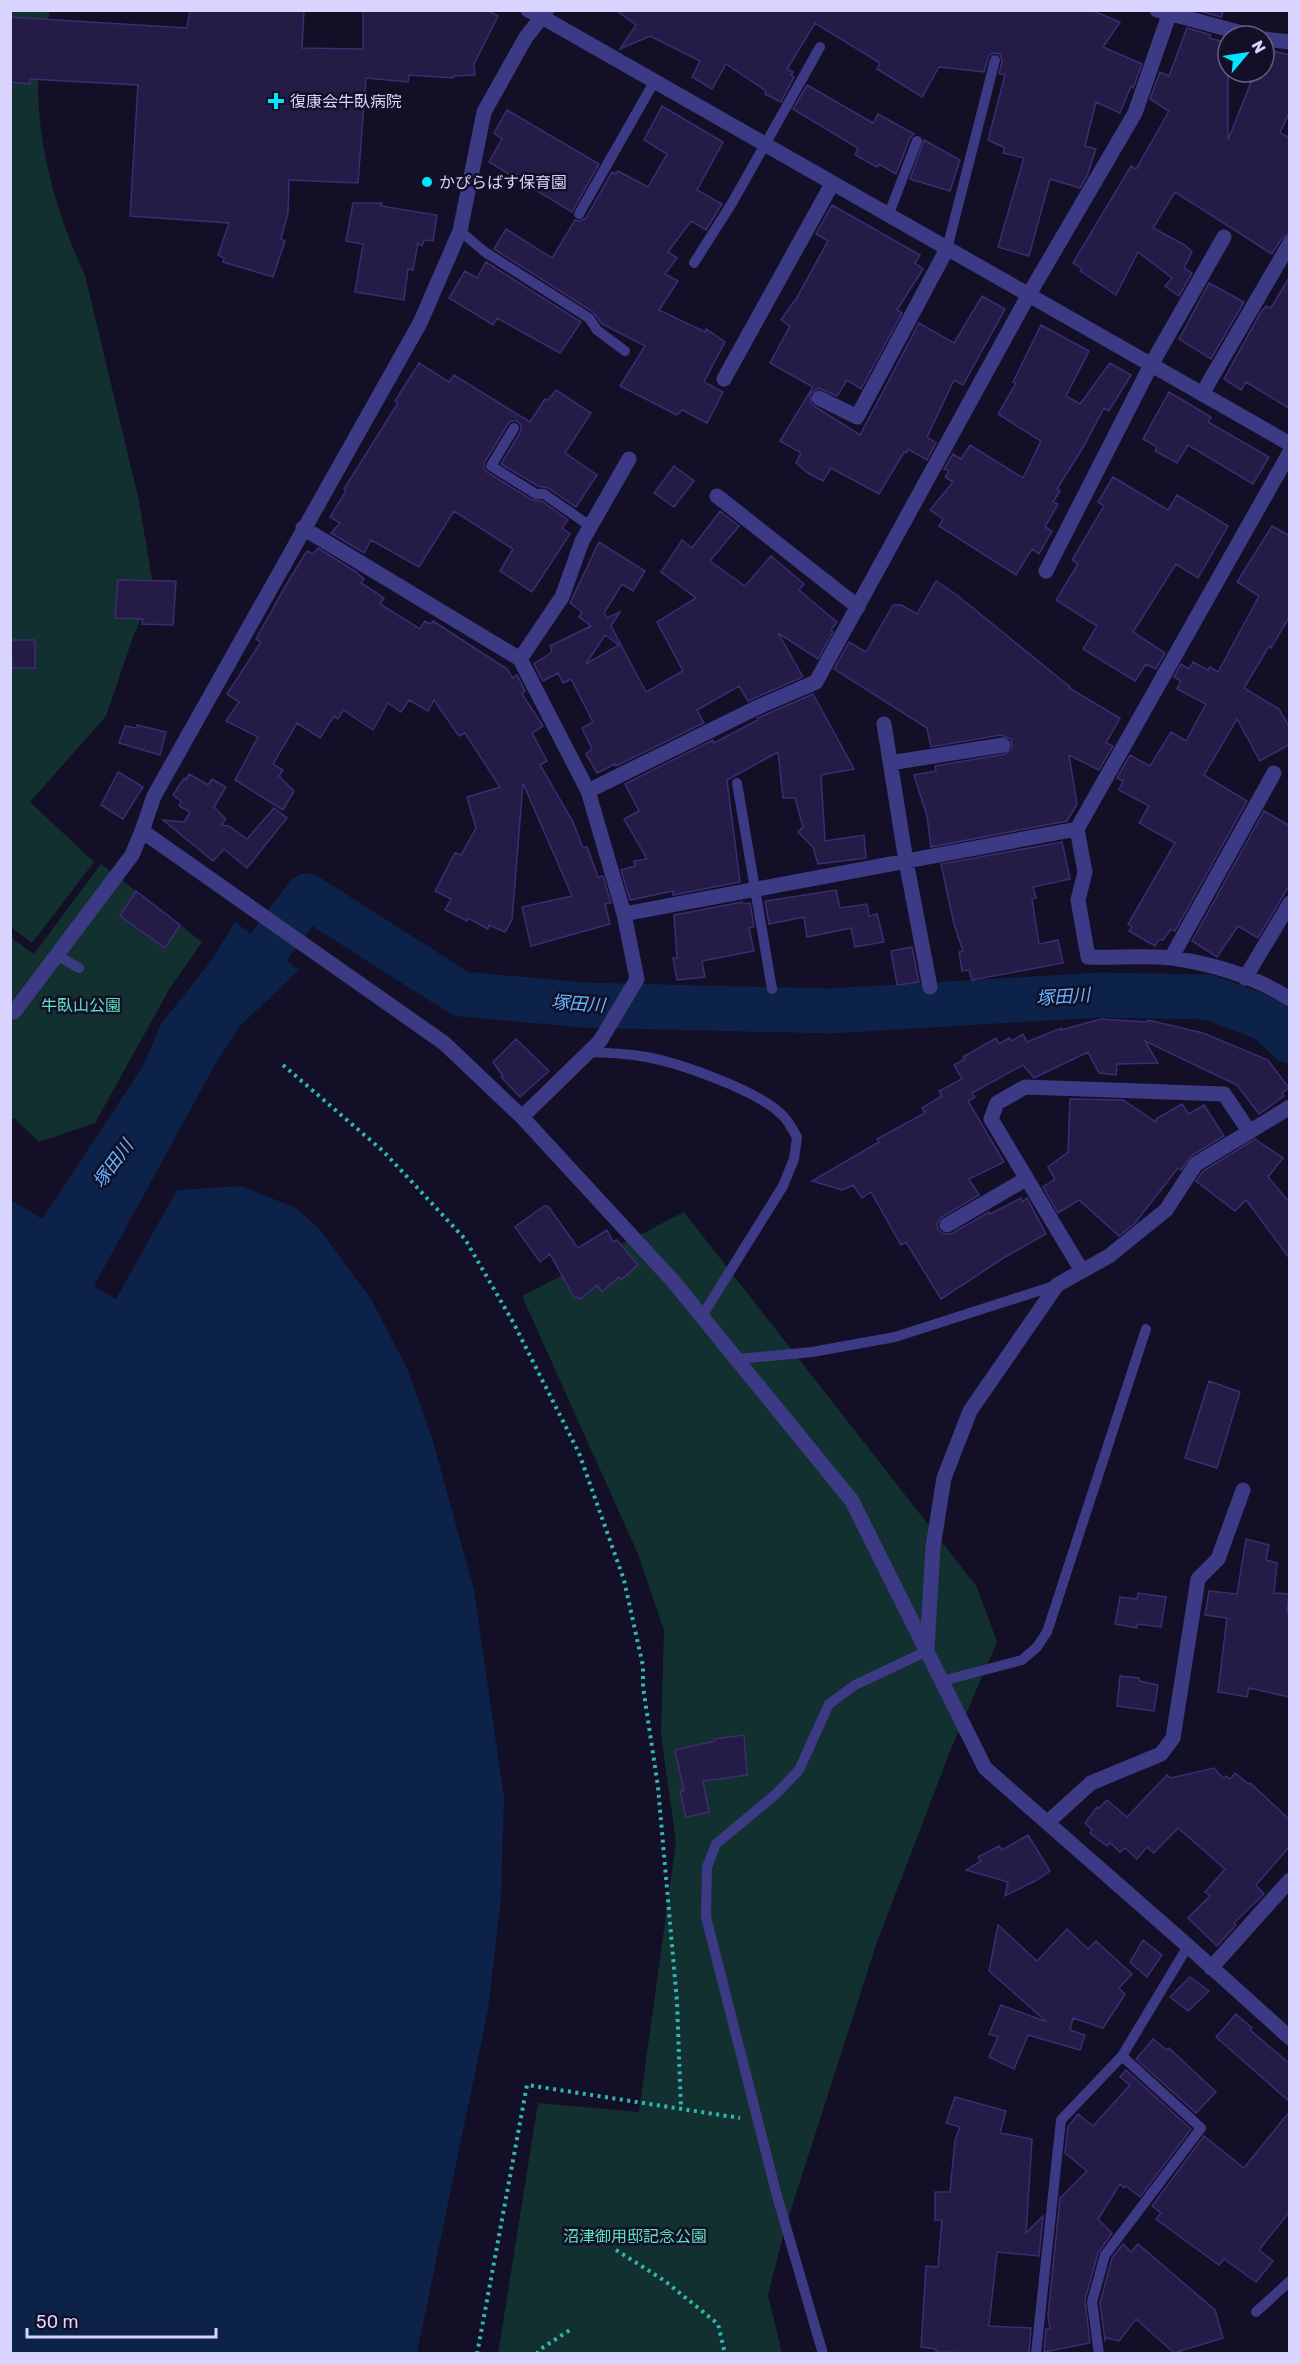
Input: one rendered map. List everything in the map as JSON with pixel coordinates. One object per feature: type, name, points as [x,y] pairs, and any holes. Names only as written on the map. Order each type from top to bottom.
[{"type":"street","points":[[12,1011],[58,956],[132,855],[154,796],[420,323],[460,231],[484,112],[539,13],[654,82],[1290,444]]},
{"type":"street","points":[[588,791],[756,708],[816,682],[1028,296],[1135,113],[1163,13],[1216,27]]},
{"type":"street","points":[[724,379],[832,184]]},
{"type":"street","points":[[1046,571],[1151,365],[1224,237]]},
{"type":"street","points":[[1202,394],[1290,243]]},
{"type":"street","points":[[819,398],[857,417],[947,249]]},
{"type":"street","points":[[1290,452],[1077,829],[1086,872],[1078,900],[1088,957],[1171,958],[1218,969],[1270,986],[1290,999]]},
{"type":"street","points":[[520,659],[562,597],[582,541],[629,459]]},
{"type":"street","points":[[717,496],[858,607]]},
{"type":"street","points":[[303,528],[520,659],[588,791],[624,914],[637,979],[600,1041],[522,1117]]},
{"type":"street","points":[[884,724],[906,861],[930,987]]},
{"type":"street","points":[[890,763],[1002,745]]},
{"type":"street","points":[[1171,958],[1274,773]]},
{"type":"street","points":[[624,914],[1077,829]]},
{"type":"street","points":[[142,831],[444,1043],[522,1117],[673,1281],[852,1501],[985,1768],[1290,2038]]},
{"type":"street","points":[[1245,978],[1290,903]]},
{"type":"street","points":[[1082,1271],[991,1119],[997,1104],[1025,1087],[1224,1094],[1249,1131]]},
{"type":"street","points":[[927,1652],[933,1547],[944,1478],[970,1411],[1056,1285],[1109,1256],[1166,1210],[1196,1164],[1290,1107]]},
{"type":"street","points":[[947,1225],[1026,1179]]},
{"type":"street","points":[[1048,1822],[1091,1783],[1161,1754],[1173,1738],[1198,1580],[1218,1559],[1243,1490]]},
{"type":"street","points":[[1210,1968],[1290,1881]]},
{"type":"lane","points":[[694,263],[732,203],[820,47]]},
{"type":"lane","points":[[947,249],[995,60]]},
{"type":"lane","points":[[579,214],[654,82]]},
{"type":"lane","points":[[888,216],[916,141]]},
{"type":"lane","points":[[460,231],[485,252],[590,318],[597,330],[625,351]]},
{"type":"lane","points":[[514,429],[491,466],[536,494],[543,494],[590,526]]},
{"type":"lane","points":[[737,783],[772,989]]},
{"type":"lane","points":[[58,956],[79,969]]},
{"type":"lane","points":[[589,1052],[641,1056],[681,1066],[729,1085],[767,1103],[785,1117],[797,1137],[794,1159],[783,1186],[702,1316]]},
{"type":"lane","points":[[737,1359],[812,1352],[895,1337],[1056,1285]]},
{"type":"lane","points":[[942,1681],[1022,1660],[1037,1647],[1047,1632],[1146,1329]]},
{"type":"lane","points":[[823,2354],[756,2120],[706,1917],[707,1867],[717,1844],[776,1794],[799,1770],[829,1704],[855,1685],[927,1652]]},
{"type":"lane","points":[[1036,2354],[1061,2120],[1122,2056],[1188,1946]]},
{"type":"lane","points":[[1099,2354],[1092,2302],[1105,2255],[1201,2128],[1122,2056]]},
{"type":"lane","points":[[1256,2312],[1290,2281]]},
{"type":"path","points":[[283,1065],[383,1151],[465,1239],[513,1322],[579,1453],[624,1580],[643,1666],[643,1687],[658,1787],[676,1991],[681,2109]]},
{"type":"path","points":[[477,2354],[527,2085],[756,2120]]},
{"type":"path","points":[[616,2250],[665,2282],[718,2324],[725,2354]]},
{"type":"path","points":[[537,2354],[539,2350],[573,2328]]},
{"type":"green space","points":[[50,10],[41,50],[38,83],[42,139],[55,196],[85,275],[139,501],[154,591],[134,634],[106,716],[30,802],[94,862],[32,943],[11,927],[10,11]]},
{"type":"green space","name":"牛臥山公園","points":[[101,864],[202,942],[170,988],[95,1123],[39,1142],[14,1118],[11,1119],[10,937],[34,954]]},
{"type":"green space","name":"沼津御用邸記念公園","points":[[684,1212],[977,1587],[997,1642],[951,1749],[877,1942],[785,2228],[768,2295],[782,2353],[498,2354],[538,2103],[639,2112],[676,1842],[661,1735],[664,1630],[638,1554],[522,1296]]},
{"type":"water","points":[[235,922],[299,970],[240,1026],[217,1061],[94,1286],[116,1299],[177,1190],[241,1186],[294,1207],[319,1228],[371,1299],[407,1368],[432,1438],[474,1590],[504,1797],[501,1898],[488,2010],[417,2353],[11,2353],[11,1200],[42,1219],[143,1066],[161,1024],[211,961]]},
{"type":"building","points":[[190,10],[304,10],[302,48],[363,49],[363,10],[487,10],[498,16],[474,64],[475,75],[454,76],[453,78],[409,75],[408,82],[366,78],[358,183],[289,180],[288,213],[281,239],[285,241],[273,277],[223,262],[224,258],[218,255],[229,223],[130,216],[138,85],[30,79],[30,84],[10,82],[10,17],[187,28]]},
{"type":"building","points":[[616,10],[1091,10],[1120,22],[1103,47],[1142,64],[1120,113],[1096,102],[1085,146],[1096,149],[1087,176],[1080,188],[1050,179],[1029,256],[998,247],[1024,158],[1003,153],[1005,148],[988,140],[1005,75],[999,74],[1002,61],[1000,54],[989,55],[984,72],[939,67],[922,97],[877,69],[880,63],[815,23],[787,69],[793,72],[791,75],[794,77],[781,102],[765,94],[766,91],[726,64],[712,89],[692,77],[700,61],[650,36],[620,49],[636,25]]},
{"type":"building","points":[[1196,10],[1224,10],[1221,17]]},
{"type":"building","points":[[1187,28],[1211,35],[1209,38],[1216,40],[1216,84],[1228,84],[1228,140],[1250,84],[1276,84],[1276,52],[1290,55],[1290,111],[1280,133],[1290,138],[1290,233],[1282,238],[1272,254],[1175,192],[1153,228],[1185,245],[1192,252],[1184,268],[1192,273],[1179,296],[1165,286],[1172,278],[1138,252],[1116,295],[1080,271],[1082,269],[1073,263],[1131,166],[1136,169],[1169,111],[1150,99],[1160,72],[1169,76]]},
{"type":"building","points":[[807,85],[873,123],[878,114],[914,134],[910,138],[896,174],[879,164],[877,167],[855,155],[858,148],[793,109]]},
{"type":"building","points":[[662,106],[723,142],[697,190],[722,204],[706,230],[691,221],[668,252],[677,258],[665,274],[678,281],[659,310],[705,332],[706,329],[725,342],[704,382],[723,392],[707,423],[682,410],[677,415],[620,386],[645,346],[602,324],[593,312],[494,249],[506,229],[552,258],[575,220],[580,221],[586,218],[612,172],[616,174],[618,171],[648,187],[667,154],[644,140]]},
{"type":"building","points":[[507,110],[599,164],[572,212],[489,162],[502,139],[494,133]]},
{"type":"building","points":[[924,140],[960,160],[950,191],[910,179]]},
{"type":"building","points":[[353,203],[382,203],[381,206],[437,215],[433,241],[424,240],[422,246],[418,243],[413,270],[408,269],[404,300],[355,292],[363,244],[346,241]]},
{"type":"building","points":[[832,205],[920,255],[915,263],[923,269],[897,310],[902,313],[861,389],[847,380],[837,396],[819,388],[810,394],[811,403],[814,406],[860,435],[919,323],[954,343],[982,296],[1005,309],[963,385],[954,380],[927,437],[936,443],[927,460],[908,449],[879,494],[831,468],[823,481],[808,473],[796,463],[801,453],[780,441],[813,387],[770,363],[790,326],[781,320],[795,301],[828,241],[816,234]]},
{"type":"building","points":[[486,262],[581,322],[560,353],[497,318],[493,325],[449,298],[465,271],[477,278]]},
{"type":"building","points":[[1290,276],[1290,409],[1246,382],[1241,390],[1224,379],[1261,312],[1266,306],[1271,308]]},
{"type":"building","points":[[1209,283],[1244,302],[1211,359],[1179,339]]},
{"type":"building","points":[[1041,325],[1089,351],[1066,396],[1080,404],[1110,363],[1131,375],[1109,411],[1104,408],[1057,489],[1060,491],[1053,502],[1058,504],[1045,527],[1052,531],[1039,554],[1032,549],[1016,575],[939,526],[943,519],[930,510],[953,482],[945,477],[949,471],[944,469],[953,454],[961,459],[970,445],[1023,478],[1041,441],[998,414],[1016,383],[1013,382]]},
{"type":"building","points":[[419,363],[449,382],[454,375],[530,422],[545,399],[548,400],[556,390],[591,413],[565,453],[597,475],[576,507],[548,488],[538,486],[501,464],[521,431],[521,425],[517,421],[511,421],[508,424],[484,463],[484,469],[487,472],[532,500],[542,501],[568,520],[562,528],[570,534],[532,592],[500,571],[513,549],[454,511],[419,567],[371,540],[364,553],[331,533],[340,523],[330,517],[346,491],[344,489],[398,403],[395,401]]},
{"type":"building","points":[[1169,392],[1211,417],[1208,422],[1269,457],[1253,484],[1188,445],[1177,463],[1155,451],[1157,447],[1143,439]]},
{"type":"building","points":[[674,466],[694,481],[674,507],[654,493]]},
{"type":"building","points":[[1113,477],[1168,510],[1177,495],[1228,526],[1198,578],[1176,564],[1133,632],[1165,653],[1156,669],[1146,664],[1135,681],[1083,649],[1097,626],[1056,600],[1078,564],[1072,560],[1104,506],[1098,502]]},
{"type":"building","points":[[720,511],[739,526],[710,561],[745,586],[771,556],[804,584],[799,590],[837,622],[831,630],[833,632],[818,659],[778,633],[803,677],[748,701],[739,686],[697,710],[704,723],[597,773],[586,754],[592,749],[582,728],[593,722],[571,679],[563,683],[558,673],[543,681],[534,664],[552,652],[550,646],[591,626],[579,617],[582,612],[570,603],[599,542],[645,571],[633,591],[622,584],[604,613],[607,618],[620,612],[611,626],[646,692],[683,671],[657,622],[696,598],[661,572],[682,540],[692,548]],"holes":[[[605,635],[619,645],[586,664]]]},
{"type":"building","points":[[1272,526],[1290,536],[1290,616],[1244,688],[1279,709],[1290,728],[1290,744],[1260,761],[1237,719],[1204,775],[1247,801],[1175,931],[1171,929],[1155,946],[1129,931],[1132,927],[1128,924],[1175,843],[1139,823],[1149,806],[1119,790],[1123,781],[1117,778],[1130,755],[1150,766],[1171,732],[1186,741],[1206,704],[1177,689],[1181,681],[1174,677],[1181,664],[1189,669],[1193,662],[1208,670],[1210,667],[1218,672],[1259,596],[1237,582]]},
{"type":"building","points":[[318,548],[364,579],[361,583],[384,598],[380,604],[420,629],[425,621],[430,624],[433,621],[507,669],[513,678],[517,675],[525,691],[522,694],[543,726],[532,733],[547,761],[540,765],[573,822],[583,848],[587,847],[598,877],[603,876],[611,903],[605,904],[610,924],[531,946],[522,907],[572,896],[523,783],[512,920],[505,932],[489,925],[488,929],[468,918],[467,921],[445,910],[451,899],[435,891],[455,853],[461,855],[476,828],[467,797],[500,787],[465,733],[459,736],[434,700],[428,711],[409,700],[401,712],[388,703],[373,730],[343,710],[338,719],[334,716],[320,738],[297,723],[273,764],[283,770],[279,776],[294,791],[283,810],[235,780],[258,737],[226,721],[239,702],[227,694],[261,642],[256,639],[307,551],[313,554]]},
{"type":"building","points":[[118,580],[176,581],[173,625],[142,624],[143,619],[115,618]]},
{"type":"building","points":[[936,581],[957,595],[1069,688],[1120,718],[1106,743],[1113,746],[1099,770],[1069,755],[1077,804],[1067,821],[931,847],[927,816],[914,775],[936,771],[935,766],[1005,754],[1012,748],[1011,739],[1001,735],[931,747],[927,728],[834,669],[849,642],[866,652],[893,605],[901,605],[917,614]]},
{"type":"building","points":[[11,640],[35,640],[35,668],[12,668]]},
{"type":"building","points":[[813,694],[854,769],[821,775],[825,841],[864,835],[866,858],[818,864],[813,847],[798,832],[803,827],[795,798],[783,798],[778,752],[727,780],[740,882],[673,895],[673,891],[630,900],[621,870],[635,866],[634,861],[647,859],[624,819],[639,811],[625,784],[713,740],[714,743],[758,720],[757,718]]},
{"type":"building","points":[[137,725],[166,732],[160,755],[119,743],[125,726],[137,728]]},
{"type":"building","points":[[118,772],[143,787],[123,819],[101,805]]},
{"type":"building","points":[[189,774],[208,785],[212,779],[226,787],[214,807],[226,819],[221,825],[229,826],[247,839],[274,808],[287,818],[247,868],[224,849],[213,861],[163,820],[184,822],[190,812],[179,806],[181,801],[173,795]]},
{"type":"building","points":[[1264,811],[1290,826],[1290,884],[1258,938],[1238,926],[1217,957],[1192,941]]},
{"type":"building","points":[[1062,842],[1070,879],[1033,887],[1036,898],[1032,899],[1039,944],[1058,940],[1063,963],[972,980],[969,970],[962,971],[959,952],[963,951],[954,924],[941,864]]},
{"type":"building","points":[[836,890],[840,908],[867,904],[869,916],[877,914],[884,942],[855,947],[851,928],[807,937],[804,917],[769,924],[765,901]]},
{"type":"building","points":[[136,891],[180,925],[165,948],[120,916]]},
{"type":"building","points":[[742,902],[742,904],[750,903],[754,927],[749,928],[754,951],[702,961],[705,977],[677,980],[673,958],[677,958],[674,915]]},
{"type":"building","points":[[912,947],[919,982],[897,985],[891,951]]},
{"type":"building","points":[[1101,1019],[1147,1022],[1148,1020],[1203,1033],[1268,1060],[1289,1088],[1282,1093],[1284,1096],[1259,1114],[1237,1085],[1145,1041],[1158,1063],[1117,1064],[1116,1075],[1099,1073],[1088,1052],[1034,1078],[1023,1065],[972,1093],[975,1097],[968,1101],[1004,1162],[969,1179],[979,1195],[942,1217],[937,1224],[938,1229],[943,1234],[951,1234],[989,1212],[990,1214],[1021,1198],[1022,1202],[1027,1198],[1046,1234],[1005,1257],[941,1299],[906,1242],[901,1245],[871,1192],[862,1198],[853,1185],[842,1190],[812,1181],[879,1142],[877,1139],[925,1113],[922,1108],[942,1096],[939,1091],[962,1079],[954,1065],[965,1059],[963,1057],[996,1038],[999,1044],[1009,1038],[1012,1041],[1023,1034],[1027,1042],[1061,1028],[1061,1030]]},
{"type":"building","points":[[516,1039],[549,1071],[520,1097],[501,1077],[503,1076],[493,1062]]},
{"type":"building","points":[[1070,1099],[1123,1100],[1156,1122],[1156,1119],[1182,1104],[1189,1114],[1204,1105],[1224,1136],[1191,1156],[1181,1170],[1178,1168],[1135,1223],[1119,1236],[1079,1200],[1058,1213],[1043,1187],[1055,1179],[1048,1167],[1068,1152]]},
{"type":"building","points":[[1255,1139],[1283,1158],[1268,1177],[1290,1203],[1290,1259],[1246,1200],[1235,1211],[1196,1181],[1203,1171]]},
{"type":"building","points":[[544,1206],[548,1206],[578,1248],[607,1230],[613,1242],[617,1240],[638,1265],[621,1280],[619,1277],[602,1292],[597,1285],[580,1299],[578,1297],[575,1299],[550,1254],[540,1262],[515,1227]]},
{"type":"building","points":[[1209,1381],[1240,1392],[1217,1468],[1185,1458]]},
{"type":"building","points":[[1246,1539],[1269,1545],[1266,1560],[1277,1563],[1274,1593],[1289,1594],[1287,1612],[1290,1613],[1290,1697],[1249,1688],[1247,1697],[1218,1692],[1227,1618],[1205,1615],[1209,1591],[1237,1594]]},
{"type":"building","points":[[1138,1593],[1166,1597],[1161,1627],[1137,1624],[1137,1628],[1115,1624],[1120,1597],[1137,1599]]},
{"type":"building","points":[[1120,1676],[1139,1678],[1140,1681],[1158,1685],[1154,1711],[1117,1706]]},
{"type":"building","points":[[744,1735],[747,1775],[703,1781],[709,1812],[686,1817],[680,1791],[684,1791],[675,1750],[715,1741],[715,1739]]},
{"type":"building","points":[[1214,1768],[1223,1778],[1226,1776],[1230,1779],[1235,1773],[1248,1784],[1250,1783],[1290,1820],[1290,1846],[1256,1885],[1264,1894],[1234,1923],[1236,1925],[1217,1946],[1188,1918],[1210,1896],[1205,1892],[1225,1869],[1178,1828],[1154,1853],[1147,1847],[1137,1859],[1125,1848],[1120,1852],[1110,1843],[1107,1846],[1090,1833],[1092,1830],[1085,1823],[1097,1807],[1099,1808],[1107,1800],[1127,1817],[1167,1775],[1171,1778]]},
{"type":"building","points":[[1028,1835],[1050,1871],[1035,1881],[1005,1896],[1008,1882],[966,1870],[981,1861],[978,1857],[999,1846],[1002,1850]]},
{"type":"building","points":[[998,1925],[1037,1961],[1067,1929],[1088,1949],[1096,1941],[1132,1974],[1119,1988],[1125,1994],[1103,2028],[1073,2018],[1070,2030],[1085,2035],[1080,2050],[1028,2035],[1014,2069],[989,2057],[998,2037],[989,2034],[1001,2005],[1047,2022],[989,1971]]},
{"type":"building","points":[[1143,1940],[1162,1955],[1147,1977],[1130,1962]]},
{"type":"building","points":[[1190,1977],[1209,1991],[1188,2011],[1170,1997]]},
{"type":"building","points":[[1236,2014],[1252,2028],[1250,2030],[1290,2064],[1290,2102],[1216,2037]]},
{"type":"building","points":[[1153,2039],[1167,2050],[1169,2048],[1216,2092],[1196,2113],[1136,2059]]},
{"type":"building","points":[[1126,2070],[1191,2129],[1140,2197],[1120,2184],[1098,2219],[1112,2233],[1098,2253],[1085,2300],[1090,2343],[1044,2352],[1046,2329],[1050,2329],[1048,2316],[1060,2198],[1087,2171],[1065,2153],[1068,2127],[1078,2114],[1093,2126],[1130,2085],[1120,2077]]},
{"type":"building","points":[[955,2097],[1006,2111],[1000,2133],[1032,2139],[1026,2233],[1043,2216],[1039,2256],[997,2252],[989,2326],[1031,2328],[1029,2354],[936,2352],[936,2349],[921,2347],[926,2266],[938,2267],[942,2220],[935,2220],[935,2192],[950,2192],[955,2140],[960,2127],[946,2123]]},
{"type":"building","points":[[1290,2111],[1290,2211],[1259,2250],[1273,2261],[1256,2282],[1224,2259],[1219,2265],[1156,2219],[1161,2213],[1152,2206],[1204,2136],[1244,2168]]},
{"type":"building","points":[[1123,2244],[1131,2252],[1138,2244],[1215,2310],[1223,2338],[1174,2353],[1136,2319],[1119,2341],[1106,2338],[1105,2340],[1100,2303],[1112,2258]]},
{"type":"waterway","name":"塚田川","points":[[232,996],[307,896],[461,994],[584,1005],[830,1011],[1099,995],[1208,997],[1267,1019],[1290,1041]]},
{"type":"place","name":"復康会牛臥病院","points":[[276,101]]},
{"type":"place","name":"かぴらばす保育園","points":[[427,182]]}]
